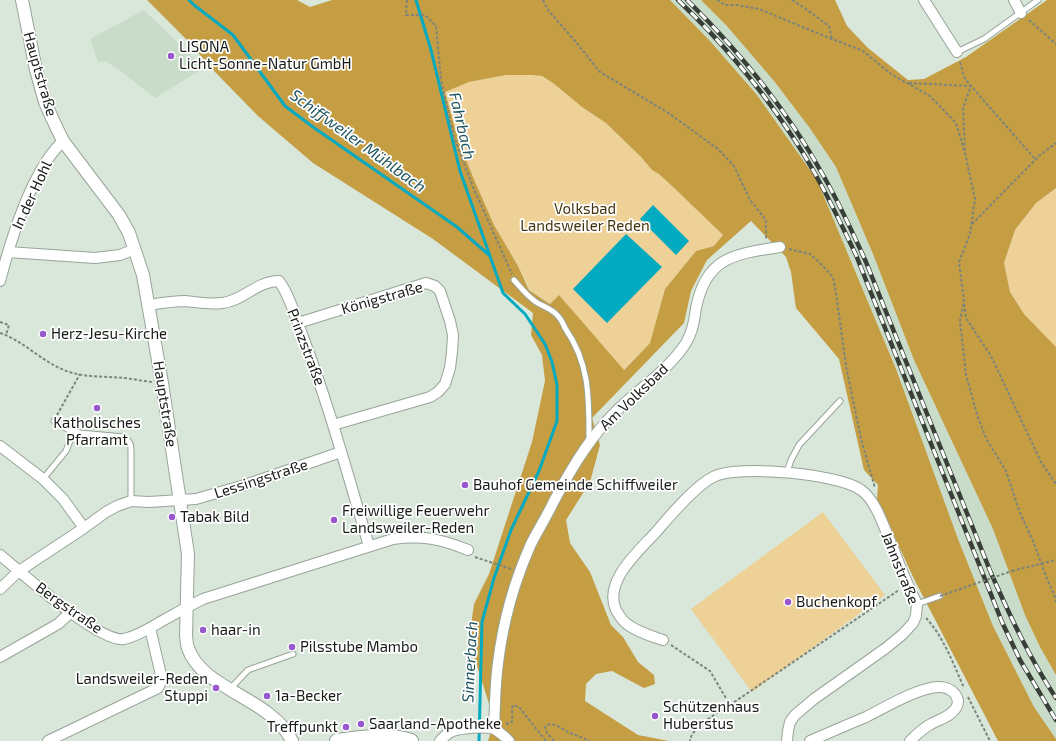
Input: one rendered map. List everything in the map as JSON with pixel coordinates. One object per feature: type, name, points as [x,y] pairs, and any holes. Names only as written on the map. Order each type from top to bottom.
[{"type":"main road","points":[[338,741],[371,737],[391,737],[411,741]]},
{"type":"street","name":"Hauptstraße","points":[[22,0],[36,70],[45,102],[63,140],[119,215],[129,233],[143,275],[162,383],[188,554],[187,647],[198,665],[212,678],[271,715],[282,726],[292,741]]},
{"type":"street","points":[[924,0],[957,52]]},
{"type":"street","points":[[1014,0],[1021,13]]},
{"type":"street","name":"In der Hohl","points":[[0,281],[8,252],[25,204],[39,174],[52,152],[63,140]]},
{"type":"street","name":"Am Volksbad","points":[[489,729],[497,664],[510,601],[519,572],[532,543],[561,489],[590,441],[627,399],[650,382],[667,366],[688,341],[693,328],[698,296],[704,282],[713,269],[728,259],[766,249],[780,248]]},
{"type":"street","points":[[8,252],[95,258],[120,255],[135,249]]},
{"type":"street","name":"Prinzstraße","points":[[148,305],[185,301],[223,303],[232,301],[264,284],[272,281],[279,281],[283,286],[298,323],[322,390],[369,546]]},
{"type":"street","name":"Königstraße","points":[[298,323],[426,283],[436,286],[440,291],[453,335],[450,363],[445,384],[438,392],[430,397],[333,425]]},
{"type":"street","points":[[0,446],[43,479],[63,499],[84,528]]},
{"type":"street","name":"Lessingstraße","points":[[131,501],[180,501],[196,499],[245,485],[341,452]]},
{"type":"street","name":"Jahnstraße","points":[[663,640],[627,624],[619,615],[614,606],[612,597],[614,588],[619,576],[666,520],[698,488],[713,477],[740,470],[787,472],[840,481],[853,485],[861,490],[869,498],[881,520],[917,606],[916,616],[913,623],[903,634],[886,648],[814,699],[795,715],[790,722],[787,741]]},
{"type":"street","points":[[0,588],[19,571],[106,512],[131,501]]},
{"type":"street","points":[[187,606],[393,539],[409,536],[428,537],[468,550]]},
{"type":"street","name":"Bergstraße","points":[[0,554],[39,589],[96,629],[111,637],[122,639],[134,636],[187,606]]},
{"type":"street","points":[[0,657],[58,624],[71,612]]},
{"type":"street","points":[[48,741],[158,688],[161,682],[161,675],[150,628]]},
{"type":"street","points":[[810,741],[863,718],[916,692],[938,687],[947,688],[953,691],[958,702],[951,714],[930,724],[910,741]]},
{"type":"street","points":[[440,741],[453,731],[469,729],[489,729],[502,734],[510,741]]},
{"type":"lane","points":[[957,52],[984,39],[1038,0]]},
{"type":"lane","points":[[514,280],[534,301],[556,314],[569,334],[582,359],[589,401],[590,441]]},
{"type":"lane","points":[[787,472],[790,460],[799,445],[840,401]]},
{"type":"lane","points":[[54,421],[69,430],[90,434],[124,437],[128,440],[131,444],[131,501]]},
{"type":"lane","points":[[43,479],[66,451],[74,431]]},
{"type":"lane","points":[[917,606],[940,596]]},
{"type":"lane","points":[[230,689],[248,670],[293,654]]},
{"type":"path","points":[[407,0],[406,15],[425,15],[436,26],[441,80],[454,137],[473,187],[514,280]]},
{"type":"path","points":[[543,0],[548,10],[600,72],[667,112],[718,149],[734,166],[750,200],[766,220],[766,249]]},
{"type":"path","points":[[717,0],[725,5],[737,5],[759,9],[832,40],[843,42],[863,51],[891,74],[930,96],[956,122],[965,153],[975,199],[970,234],[959,262],[966,318],[991,356],[1041,462],[1056,484]]},
{"type":"path","points":[[721,3],[725,0]]},
{"type":"path","points":[[792,0],[803,6],[829,26],[832,40]]},
{"type":"path","points":[[1021,13],[1056,44]]},
{"type":"path","points":[[957,52],[964,77],[1036,160]]},
{"type":"path","points":[[908,83],[971,86]]},
{"type":"path","points":[[965,153],[963,108],[971,86]]},
{"type":"path","points":[[971,225],[1036,160],[1056,143]]},
{"type":"path","points":[[780,248],[810,254],[833,276],[846,366],[861,438],[875,489],[869,498]]},
{"type":"path","points":[[964,301],[960,321],[966,374],[978,418],[987,440],[1006,472],[1020,513],[1033,541],[1056,602]]},
{"type":"path","points":[[0,322],[9,325],[6,335]]},
{"type":"path","points":[[0,333],[6,335],[55,366],[80,374],[162,383]]},
{"type":"path","points":[[54,421],[80,374]]},
{"type":"path","points":[[468,550],[474,556],[509,568]]},
{"type":"path","points":[[940,596],[1012,571],[1056,560]]},
{"type":"path","points":[[690,741],[690,736],[699,726],[908,585]]},
{"type":"path","points":[[917,606],[931,623],[946,650],[990,741]]},
{"type":"path","points":[[663,640],[710,671],[730,705]]},
{"type":"path","points":[[512,722],[513,705],[519,707],[546,741]]},
{"type":"path","points":[[554,741],[547,733],[545,727],[550,724],[590,741]]},
{"type":"shaded area","points":[[147,0],[297,0],[310,7],[332,0],[670,0],[710,41],[757,95],[817,180],[896,369],[958,539],[993,626],[1034,707],[1056,741],[998,741],[914,579],[877,499],[878,485],[864,470],[839,359],[796,308],[791,272],[786,257],[751,221],[707,260],[691,291],[684,323],[592,418],[600,445],[590,482],[566,520],[570,543],[590,572],[611,625],[623,637],[638,662],[654,675],[655,684],[644,688],[612,671],[596,674],[586,684],[585,701],[638,735],[669,741],[488,741],[491,731],[490,707],[474,656],[470,632],[474,604],[489,574],[532,442],[545,381],[542,355],[531,335],[533,313],[433,239],[313,163],[258,116],[216,73],[186,39]],"holes":[[[506,75],[542,76],[553,83],[582,107],[606,123],[641,157],[652,170],[659,174],[723,235],[714,246],[696,251],[665,289],[650,343],[624,370],[559,295],[550,304],[529,290],[518,266],[494,225],[458,139],[445,92],[469,82]]]},
{"type":"shaded area","points":[[670,0],[701,0],[726,25],[774,81],[809,127],[836,167],[873,254],[914,360],[993,529],[1025,615],[1040,647],[1056,675],[1056,739],[1034,707],[993,626],[958,539],[896,369],[817,180],[757,95],[710,41]]},
{"type":"shaded area","points":[[701,0],[835,0],[847,26],[868,48],[908,80],[924,79],[966,57],[1047,0],[1056,0],[1056,188],[1036,203],[1015,230],[1004,263],[1010,292],[1024,314],[1056,347],[1056,675],[1040,647],[1025,615],[993,529],[914,360],[873,254],[836,167],[809,127],[774,81],[726,25]]},
{"type":"shaded area","points":[[144,10],[204,68],[155,98],[118,69],[105,61],[98,62],[90,39]]},
{"type":"green space","name":"Volksbad Landsweiler Reden","points":[[506,75],[542,76],[553,83],[582,107],[606,123],[641,157],[652,170],[659,173],[723,235],[714,246],[696,251],[665,289],[650,343],[623,370],[559,295],[551,304],[530,290],[494,225],[473,177],[458,139],[445,92],[469,82]]},
{"type":"green space","points":[[1056,188],[1056,347],[1024,314],[1010,292],[1004,263],[1015,230],[1036,203]]},
{"type":"green space","name":"Buchenkopf","points":[[823,512],[885,595],[752,692],[691,609]]},
{"type":"water","points":[[653,205],[689,241],[676,255],[640,219]]},
{"type":"water","points":[[626,234],[662,267],[607,323],[573,289]]},
{"type":"waterway","name":"Schiffweiler Mühlbach","points":[[189,0],[233,35],[285,106],[457,227],[489,255]]},
{"type":"waterway","name":"Sinnerbach","points":[[416,0],[431,50],[460,171],[503,293],[525,314],[545,344],[552,362],[557,385],[557,421],[539,471],[511,530],[494,578],[482,622],[479,741]]},
{"type":"railway","points":[[678,0],[722,45],[762,93],[796,142],[824,190],[856,255],[1002,622],[1020,660],[1056,720]]},
{"type":"railway","points":[[687,0],[726,40],[778,105],[809,151],[835,196],[866,262],[991,573],[1021,637],[1056,698]]},
{"type":"place","name":"LISONA Licht-Sonne-Natur GmbH","points":[[171,56]]},
{"type":"place","name":"Herz-Jesu-Kirche","points":[[43,334]]},
{"type":"place","name":"Katholisches Pfarramt","points":[[97,408]]},
{"type":"place","name":"Bauhof Gemeinde Schiffweiler","points":[[465,485]]},
{"type":"place","name":"Tabak Bild","points":[[172,517]]},
{"type":"place","name":"Freiwillige Feuerwehr Landsweiler-Reden","points":[[334,520]]},
{"type":"place","name":"Buchenkopf","points":[[788,602]]},
{"type":"place","name":"haar-in","points":[[203,630]]},
{"type":"place","name":"Pilsstube Mambo","points":[[292,647]]},
{"type":"place","name":"Landsweiler-Reden Stuppi","points":[[216,688]]},
{"type":"place","name":"1a-Becker","points":[[267,696]]},
{"type":"place","name":"Schützenhaus Huberstus","points":[[655,716]]},
{"type":"place","name":"Saarland-Apotheke","points":[[361,724]]},
{"type":"place","name":"Treffpunkt","points":[[346,727]]},
{"type":"water label","name":"Fahrbach","points":[[462,126]]}]
